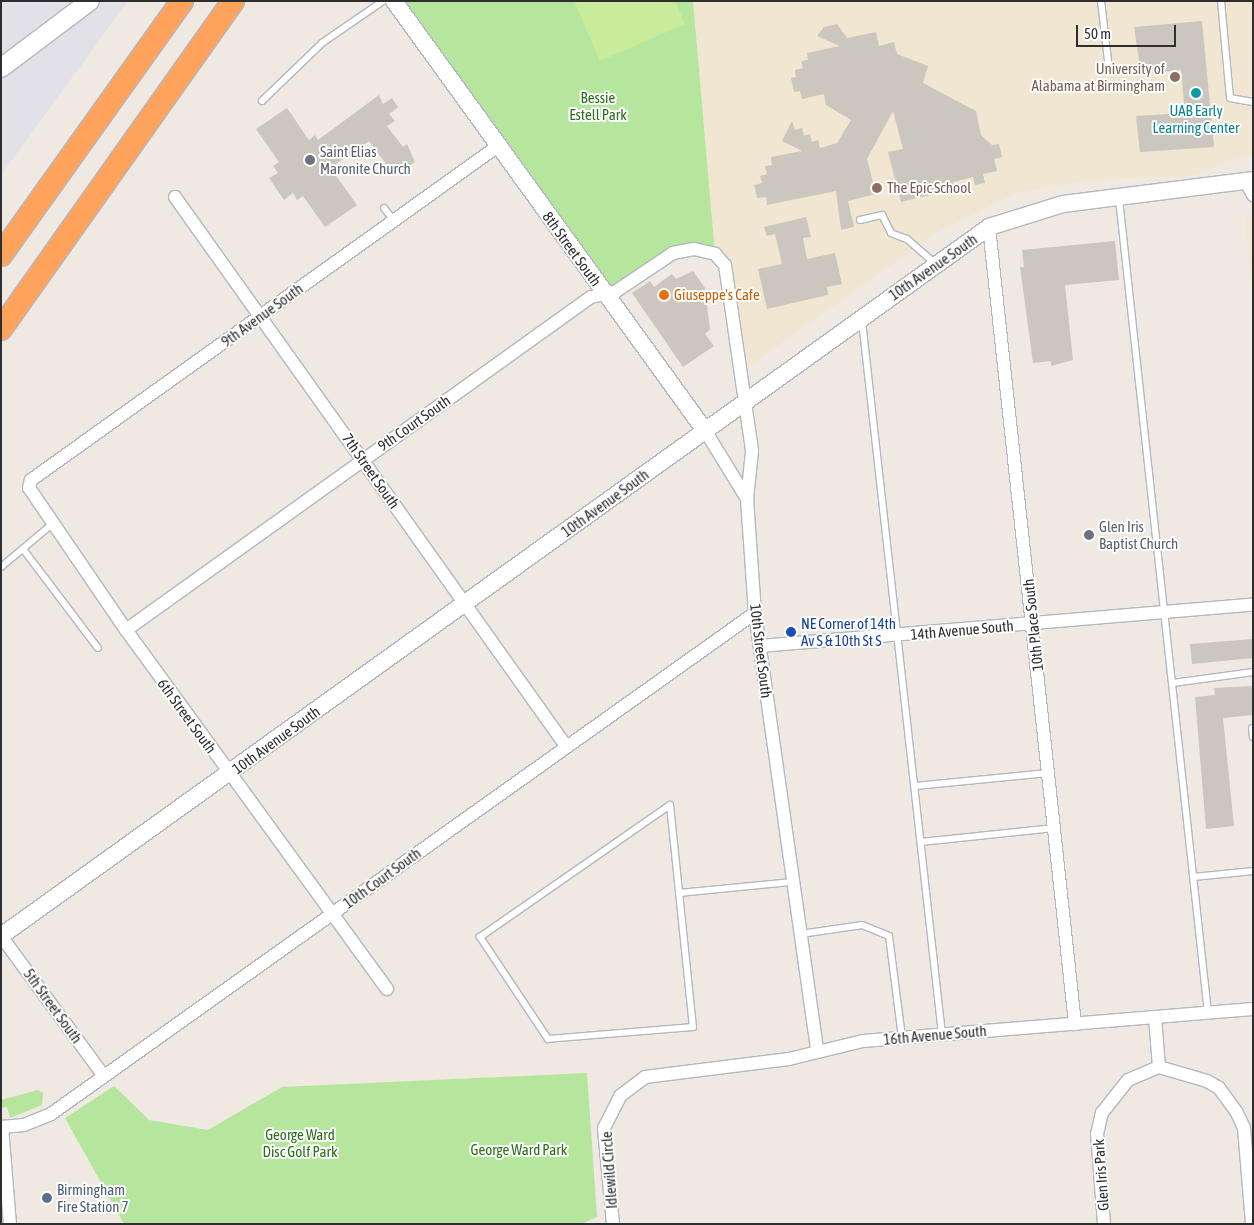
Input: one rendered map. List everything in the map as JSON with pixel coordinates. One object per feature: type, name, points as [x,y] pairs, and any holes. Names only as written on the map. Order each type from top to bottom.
[{"type":"highway","points":[[114,96],[168,1]]},
{"type":"highway","points":[[1,255],[182,1]]},
{"type":"highway","points":[[1,329],[230,6]]},
{"type":"main road","points":[[1,68],[90,1]]},
{"type":"street","name":"8th Street South","points":[[394,1],[706,432],[747,499]]},
{"type":"street","name":"9th Avenue South","points":[[29,488],[31,480],[498,146]]},
{"type":"street","name":"10th Avenue South","points":[[1,936],[706,432],[744,401],[989,227],[1030,211],[1119,199],[1251,186]]},
{"type":"street","name":"7th Street South","points":[[175,197],[566,746]]},
{"type":"street","name":"10th Place South","points":[[989,227],[1075,1024]]},
{"type":"street","name":"9th Court South","points":[[126,630],[591,297],[606,295],[673,253],[694,249],[716,254]]},
{"type":"street","name":"10th Street South","points":[[716,254],[725,265],[752,451],[747,499],[756,613],[799,934],[817,1050]]},
{"type":"street","name":"6th Street South","points":[[29,488],[51,525],[126,630],[387,989]]},
{"type":"street","name":"14th Avenue South","points":[[760,646],[1253,605]]},
{"type":"street","name":"10th Court South","points":[[2,1127],[24,1125],[51,1114],[566,746],[756,613]]},
{"type":"street","name":"5th Street South","points":[[1,936],[104,1076]]},
{"type":"street","name":"16th Avenue South","points":[[624,1092],[659,1073],[789,1059],[817,1050],[902,1038],[1253,1010]]},
{"type":"street","points":[[1155,1017],[1159,1067],[1207,1081],[1219,1088],[1237,1113],[1244,1128],[1252,1224]]},
{"type":"street","name":"Glen Iris Park","points":[[1104,1224],[1097,1134],[1102,1112],[1128,1080],[1159,1067]]},
{"type":"street","name":"Idlewild Circle","points":[[613,1224],[604,1128],[624,1092]]},
{"type":"street","points":[[2,1127],[10,1224]]},
{"type":"lane","points":[[262,101],[322,43],[383,1]]},
{"type":"lane","points":[[1100,1],[1109,69]]},
{"type":"lane","points":[[1221,1],[1230,98],[1253,102]]},
{"type":"lane","points":[[1119,199],[1166,612],[1208,1013]]},
{"type":"lane","points":[[384,208],[394,221]]},
{"type":"lane","points":[[860,220],[882,215],[892,233],[908,239],[937,265]]},
{"type":"lane","points":[[862,318],[942,1034]]},
{"type":"lane","points":[[1,567],[51,525]]},
{"type":"lane","points":[[23,549],[98,648]]},
{"type":"lane","points":[[1173,683],[1253,672]]},
{"type":"lane","points":[[1252,728],[1253,737]]},
{"type":"lane","points":[[915,786],[1049,773]]},
{"type":"lane","points":[[670,805],[679,893],[693,1027],[548,1039],[480,937],[670,805]]},
{"type":"lane","points":[[921,842],[1055,828]]},
{"type":"lane","points":[[1194,877],[1253,871]]},
{"type":"lane","points":[[679,893],[792,882]]},
{"type":"lane","points":[[799,934],[862,925],[889,936],[902,1038]]},
{"type":"shaded area","points":[[1,1],[128,1],[1,175]]},
{"type":"shaded area","name":"The Epic School","points":[[693,1],[1253,1],[1253,153],[1190,176],[1080,181],[1017,193],[936,233],[739,373],[725,265],[715,254]]},
{"type":"shaded area","points":[[1253,215],[1253,297],[1245,216]]},
{"type":"green space","name":"Bessie Estell Park","points":[[394,1],[693,1],[715,254],[666,257],[606,295]]},
{"type":"green space","points":[[574,1],[675,1],[685,24],[600,61]]},
{"type":"green space","name":"George Ward Park","points":[[587,1073],[597,1217],[581,1224],[124,1224],[65,1118],[114,1086],[149,1120],[208,1130],[282,1087]]},
{"type":"green space","points":[[38,1090],[43,1093],[42,1105],[10,1118],[7,1107],[1,1108],[1,1100]]},
{"type":"building","name":"UAB Early Learning Center","points":[[1202,21],[1214,147],[1140,152],[1136,116],[1185,113],[1181,70],[1141,74],[1134,27]]},
{"type":"building","name":"The Epic School","points":[[837,24],[847,38],[876,32],[879,46],[894,42],[897,54],[928,66],[923,83],[976,111],[981,135],[992,145],[999,144],[1002,157],[994,159],[997,171],[983,174],[985,183],[975,185],[973,177],[953,182],[955,189],[901,202],[888,152],[903,149],[893,111],[867,159],[876,194],[848,201],[854,227],[841,230],[836,191],[767,205],[766,197],[757,198],[754,185],[762,183],[760,176],[767,174],[765,166],[772,165],[771,157],[802,151],[782,141],[792,121],[795,130],[802,128],[804,136],[810,134],[812,142],[818,140],[820,148],[837,143],[851,120],[826,105],[824,94],[802,99],[800,91],[794,92],[791,78],[796,77],[795,70],[803,68],[801,61],[808,60],[807,53],[840,46],[817,36],[824,27]]},
{"type":"building","name":"Saint Elias Maronite Church","points":[[379,95],[383,104],[392,98],[398,107],[389,114],[395,121],[387,126],[403,147],[407,144],[415,162],[395,176],[369,141],[336,164],[341,172],[336,176],[357,205],[325,227],[303,196],[297,200],[293,193],[284,200],[269,178],[278,173],[273,166],[279,162],[256,129],[287,108],[309,140],[315,135],[318,140]]},
{"type":"building","points":[[806,217],[811,237],[803,238],[807,259],[835,253],[842,284],[827,287],[828,295],[767,309],[758,269],[782,264],[775,234],[767,236],[764,227]]},
{"type":"building","points":[[1115,241],[1119,280],[1065,285],[1073,360],[1051,366],[1051,361],[1033,363],[1020,267],[1024,267],[1022,250]]},
{"type":"building","points":[[693,271],[705,288],[710,330],[705,334],[714,346],[683,367],[632,293],[650,281],[654,287],[672,274],[676,279]]},
{"type":"building","points":[[1253,639],[1253,658],[1192,664],[1190,644]]},
{"type":"building","points":[[1253,686],[1253,715],[1223,718],[1234,826],[1206,829],[1195,697],[1215,695],[1214,688]]},
{"type":"place","name":"University of Alabama at Birmingham","points":[[1175,77]]},
{"type":"place","name":"UAB Early Learning Center","points":[[1196,93]]},
{"type":"place","name":"Saint Elias Maronite Church","points":[[310,160]]},
{"type":"place","name":"The Epic School","points":[[877,188]]},
{"type":"place","name":"Giuseppe's Cafe","points":[[664,295]]},
{"type":"place","name":"Glen Iris Baptist Church","points":[[1089,535]]},
{"type":"place","name":"NE Corner of 14th Av S & 10th St S","points":[[791,632]]},
{"type":"place","name":"Birmingham Fire Station 7","points":[[47,1198]]},
{"type":"park label","name":"George Ward Disc Golf Park","points":[[300,1142]]}]
